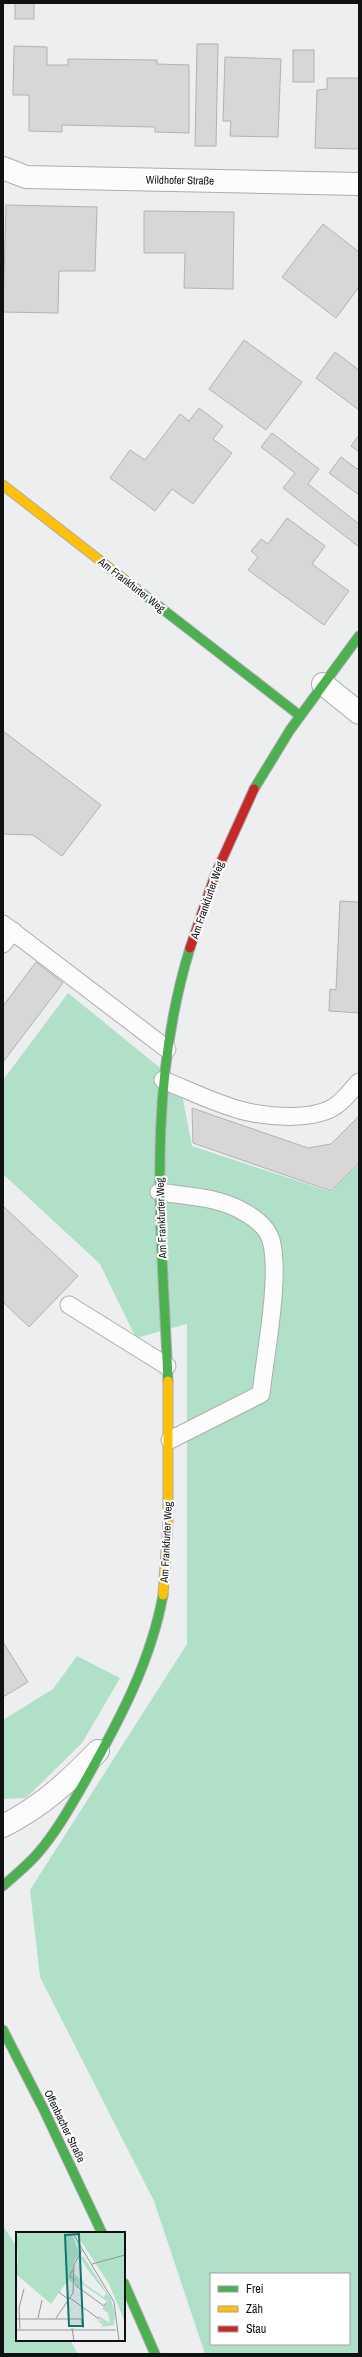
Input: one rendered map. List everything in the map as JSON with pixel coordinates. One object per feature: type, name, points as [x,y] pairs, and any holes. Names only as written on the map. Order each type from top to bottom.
[{"type":"street","name":"Wildhofer Straße","points":[[3,168],[26,176],[359,184]]},
{"type":"street","name":"Am Frankfurter Weg","points":[[3,485],[299,715]]},
{"type":"street","name":"Am Frankfurter Weg","points":[[3,1886],[38,1853],[76,1797],[110,1739],[140,1677],[161,1605],[167,1560],[170,1440],[158,1137],[167,1049],[188,957],[204,904],[223,854],[249,799],[269,762],[299,715],[359,636]]},
{"type":"street","points":[[323,684],[359,713]]},
{"type":"street","name":"Am Frankfurter Weg","points":[[3,1826],[30,1812],[53,1794],[110,1739]]},
{"type":"street","name":"Offenbacher Straße","points":[[3,2030],[44,2110],[102,2232]]},
{"type":"street","points":[[125,2285],[155,2354]]},
{"type":"lane","points":[[6,933],[167,1049]]},
{"type":"lane","points":[[163,1080],[240,1110],[270,1115],[300,1116],[320,1112],[338,1105],[359,1082]]},
{"type":"lane","points":[[159,1192],[217,1200],[244,1211],[260,1223],[270,1239],[273,1259],[273,1289],[260,1394],[170,1440]]},
{"type":"lane","points":[[69,1305],[167,1366]]},
{"type":"green space","points":[[68,993],[180,1084],[192,1146],[331,1192],[359,1164],[359,2354],[205,2354],[154,2201],[40,1977],[30,1890],[187,1644],[187,1324],[136,1338],[100,1264],[3,1174],[3,1080]]},
{"type":"green space","points":[[77,1656],[120,1678],[82,1743],[26,1798],[3,1799],[3,1720],[53,1689]]},
{"type":"green space","points":[[3,2226],[16,2246],[16,2341],[71,2341],[78,2354],[3,2354]]},
{"type":"building","points":[[15,3],[34,3],[34,19],[15,19]]},
{"type":"building","points":[[197,44],[218,44],[216,146],[195,146]]},
{"type":"building","points":[[14,46],[47,47],[47,65],[68,65],[68,59],[157,60],[157,64],[189,65],[189,133],[155,132],[155,127],[62,125],[62,132],[29,131],[29,95],[13,95]]},
{"type":"building","points":[[293,50],[314,50],[314,82],[293,82]]},
{"type":"building","points":[[225,57],[281,59],[278,137],[230,136],[231,121],[223,121]]},
{"type":"building","points":[[327,78],[359,78],[359,149],[315,148],[317,90],[327,89]]},
{"type":"building","points":[[6,205],[97,207],[95,271],[59,271],[58,313],[3,312]]},
{"type":"building","points":[[144,211],[234,212],[233,289],[184,288],[185,253],[144,253]]},
{"type":"building","points":[[323,224],[359,252],[359,287],[336,318],[282,277]]},
{"type":"building","points":[[244,340],[302,382],[266,430],[209,389]]},
{"type":"building","points":[[335,352],[359,370],[359,410],[316,378]]},
{"type":"building","points":[[199,408],[223,426],[213,439],[232,453],[193,504],[172,489],[155,511],[110,478],[130,450],[145,460],[180,414],[189,421]]},
{"type":"building","points":[[272,433],[319,469],[308,484],[359,524],[359,547],[283,488],[295,473],[261,447]]},
{"type":"building","points":[[359,435],[359,452],[351,446]]},
{"type":"building","points":[[341,457],[357,469],[359,467],[359,495],[329,473]]},
{"type":"building","points":[[287,518],[325,546],[312,564],[349,591],[324,625],[248,570],[258,557],[251,551],[261,539],[268,544]]},
{"type":"building","points":[[3,731],[101,805],[62,856],[33,835],[3,834]]},
{"type":"building","points":[[340,901],[359,902],[359,1013],[329,1011],[330,989],[336,990]]},
{"type":"building","points":[[36,962],[63,983],[3,1062],[3,1006]]},
{"type":"building","points":[[192,1108],[308,1148],[331,1144],[359,1116],[359,1163],[331,1191],[193,1143]]},
{"type":"building","points":[[3,1206],[78,1276],[29,1327],[3,1302]]},
{"type":"building","points":[[3,1642],[28,1682],[3,1697]]},
{"type":"traffic: fast","points":[[125,580],[299,715]]},
{"type":"traffic: fast","points":[[254,789],[290,730],[359,636]]},
{"type":"traffic: fast","points":[[168,1381],[160,1217],[162,1110],[167,1057],[176,1003],[190,948]]},
{"type":"traffic: fast","points":[[3,1886],[26,1866],[52,1835],[71,1806],[100,1755],[133,1689],[151,1643],[163,1595]]},
{"type":"traffic: fast","points":[[3,2030],[44,2110],[102,2232]]},
{"type":"traffic: fast","points":[[125,2285],[155,2354]]},
{"type":"traffic: slow","points":[[3,485],[125,580]]},
{"type":"traffic: slow","points":[[163,1595],[168,1522],[168,1381]]},
{"type":"traffic: jam","points":[[190,948],[215,875],[254,789]]}]
